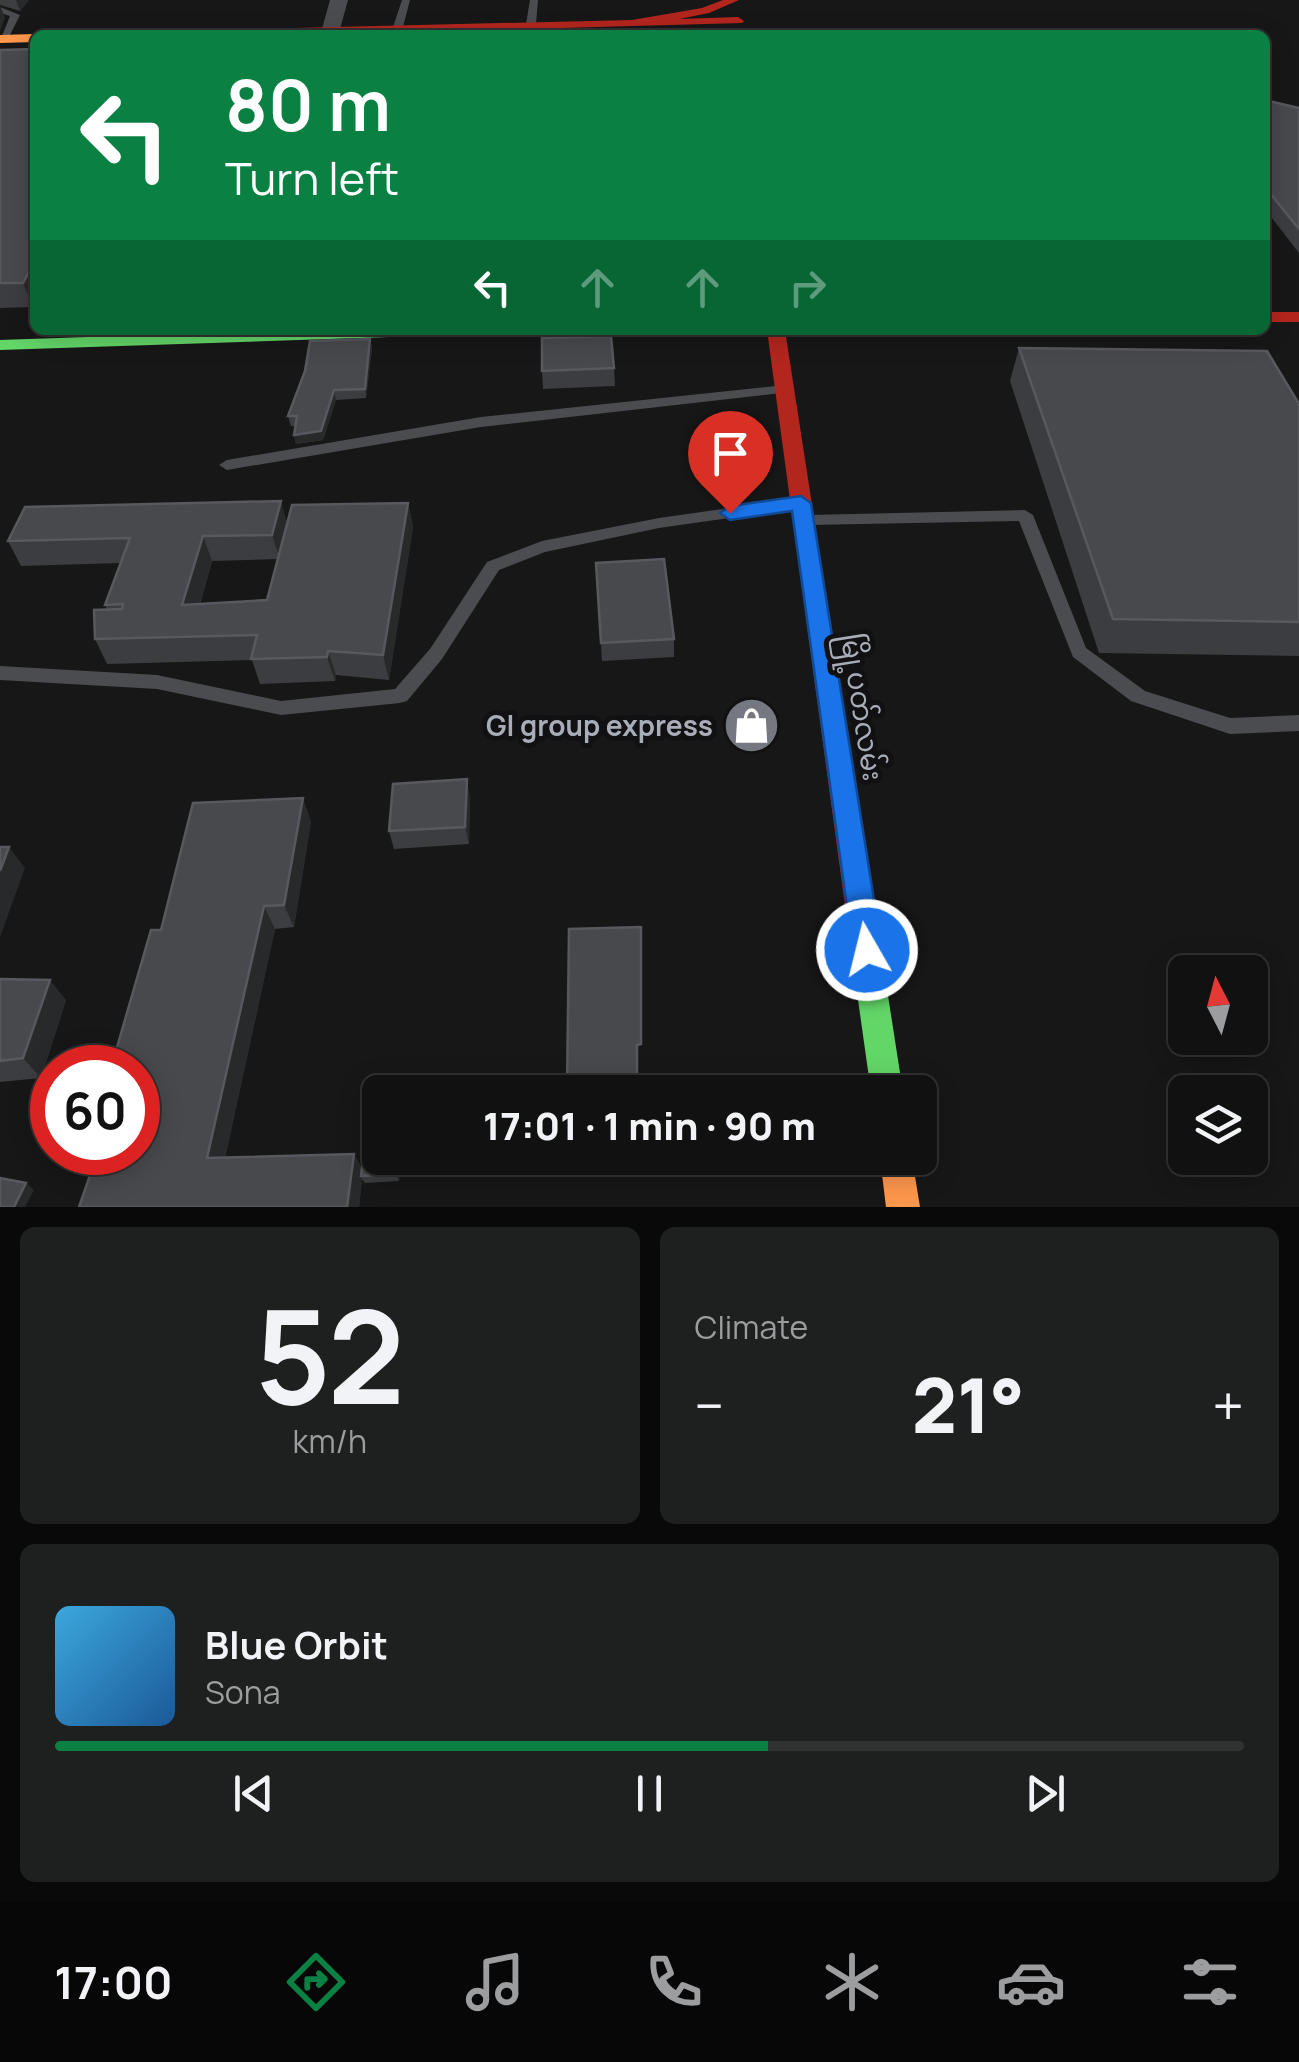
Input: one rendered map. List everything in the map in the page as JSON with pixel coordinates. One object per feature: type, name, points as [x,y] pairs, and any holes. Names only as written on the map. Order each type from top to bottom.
[{"type":"main road","points":[[303,30],[634,23],[737,14]]},
{"type":"main road","points":[[1,43],[30,39]]},
{"type":"main road","points":[[1,43],[30,50]]},
{"type":"main road","points":[[1270,318],[1299,317]]},
{"type":"main road","points":[[0,345],[239,335]]},
{"type":"main road","name":"မြို့ပတ်လမ်း","points":[[777,335],[885,1075]]},
{"type":"main road","points":[[898,1175],[903,1207]]},
{"type":"street","points":[[331,29],[340,0]]},
{"type":"lane","points":[[398,27],[406,0]]},
{"type":"lane","points":[[530,24],[534,0]]},
{"type":"lane","points":[[0,10],[14,15],[1,43]]},
{"type":"lane","points":[[226,465],[481,422],[785,389]]},
{"type":"lane","points":[[0,673],[157,682],[281,708],[400,696],[436,654],[494,566],[542,546],[659,523],[802,512],[1026,514],[1079,652],[1138,696],[1230,726],[1299,723]]},
{"type":"building","points":[[30,49],[30,270],[23,283],[0,283],[0,50]]},
{"type":"building","points":[[1270,101],[1299,108],[1299,229],[1270,193]]},
{"type":"building","points":[[611,336],[614,368],[542,371],[542,338]]},
{"type":"building","points":[[370,339],[365,389],[334,390],[321,431],[294,435],[297,416],[288,416],[305,371],[310,341]]},
{"type":"building","points":[[1019,348],[1267,351],[1299,404],[1299,622],[1113,619]]},
{"type":"building","points":[[281,501],[272,535],[203,536],[182,605],[267,600],[292,505],[408,503],[383,655],[328,651],[327,657],[251,659],[257,635],[95,639],[94,610],[122,609],[123,604],[105,605],[130,538],[8,541],[25,507]]},
{"type":"building","points":[[664,559],[674,639],[601,643],[596,563]]},
{"type":"building","points":[[467,779],[465,827],[389,831],[393,784]]},
{"type":"building","points":[[303,798],[284,905],[264,906],[207,1158],[354,1154],[347,1207],[79,1207],[90,1175],[160,1175],[160,1045],[118,1045],[151,930],[161,930],[193,803]]},
{"type":"building","points":[[0,847],[9,847],[0,871]]},
{"type":"building","points":[[641,927],[641,1044],[637,1045],[637,1075],[567,1075],[569,929]]},
{"type":"building","points":[[0,979],[50,980],[23,1058],[0,1061]]},
{"type":"building","points":[[0,1178],[26,1183],[14,1207],[0,1207]]},
{"type":"traffic: fast","points":[[0,345],[299,335]]},
{"type":"traffic: fast","points":[[867,957],[884,1075]]},
{"type":"traffic: slow","points":[[0,39],[30,38]]},
{"type":"traffic: slow","points":[[898,1175],[903,1207]]},
{"type":"traffic: jam","points":[[634,23],[705,11],[733,0]]},
{"type":"traffic: jam","points":[[369,30],[738,21]]},
{"type":"traffic: jam","points":[[1270,317],[1299,317]]},
{"type":"traffic: jam","points":[[777,335],[867,957]]},
{"type":"place","name":"GI group express","points":[[752,726]]},
{"type":"route","points":[[730,513],[801,503],[867,950]]}]
